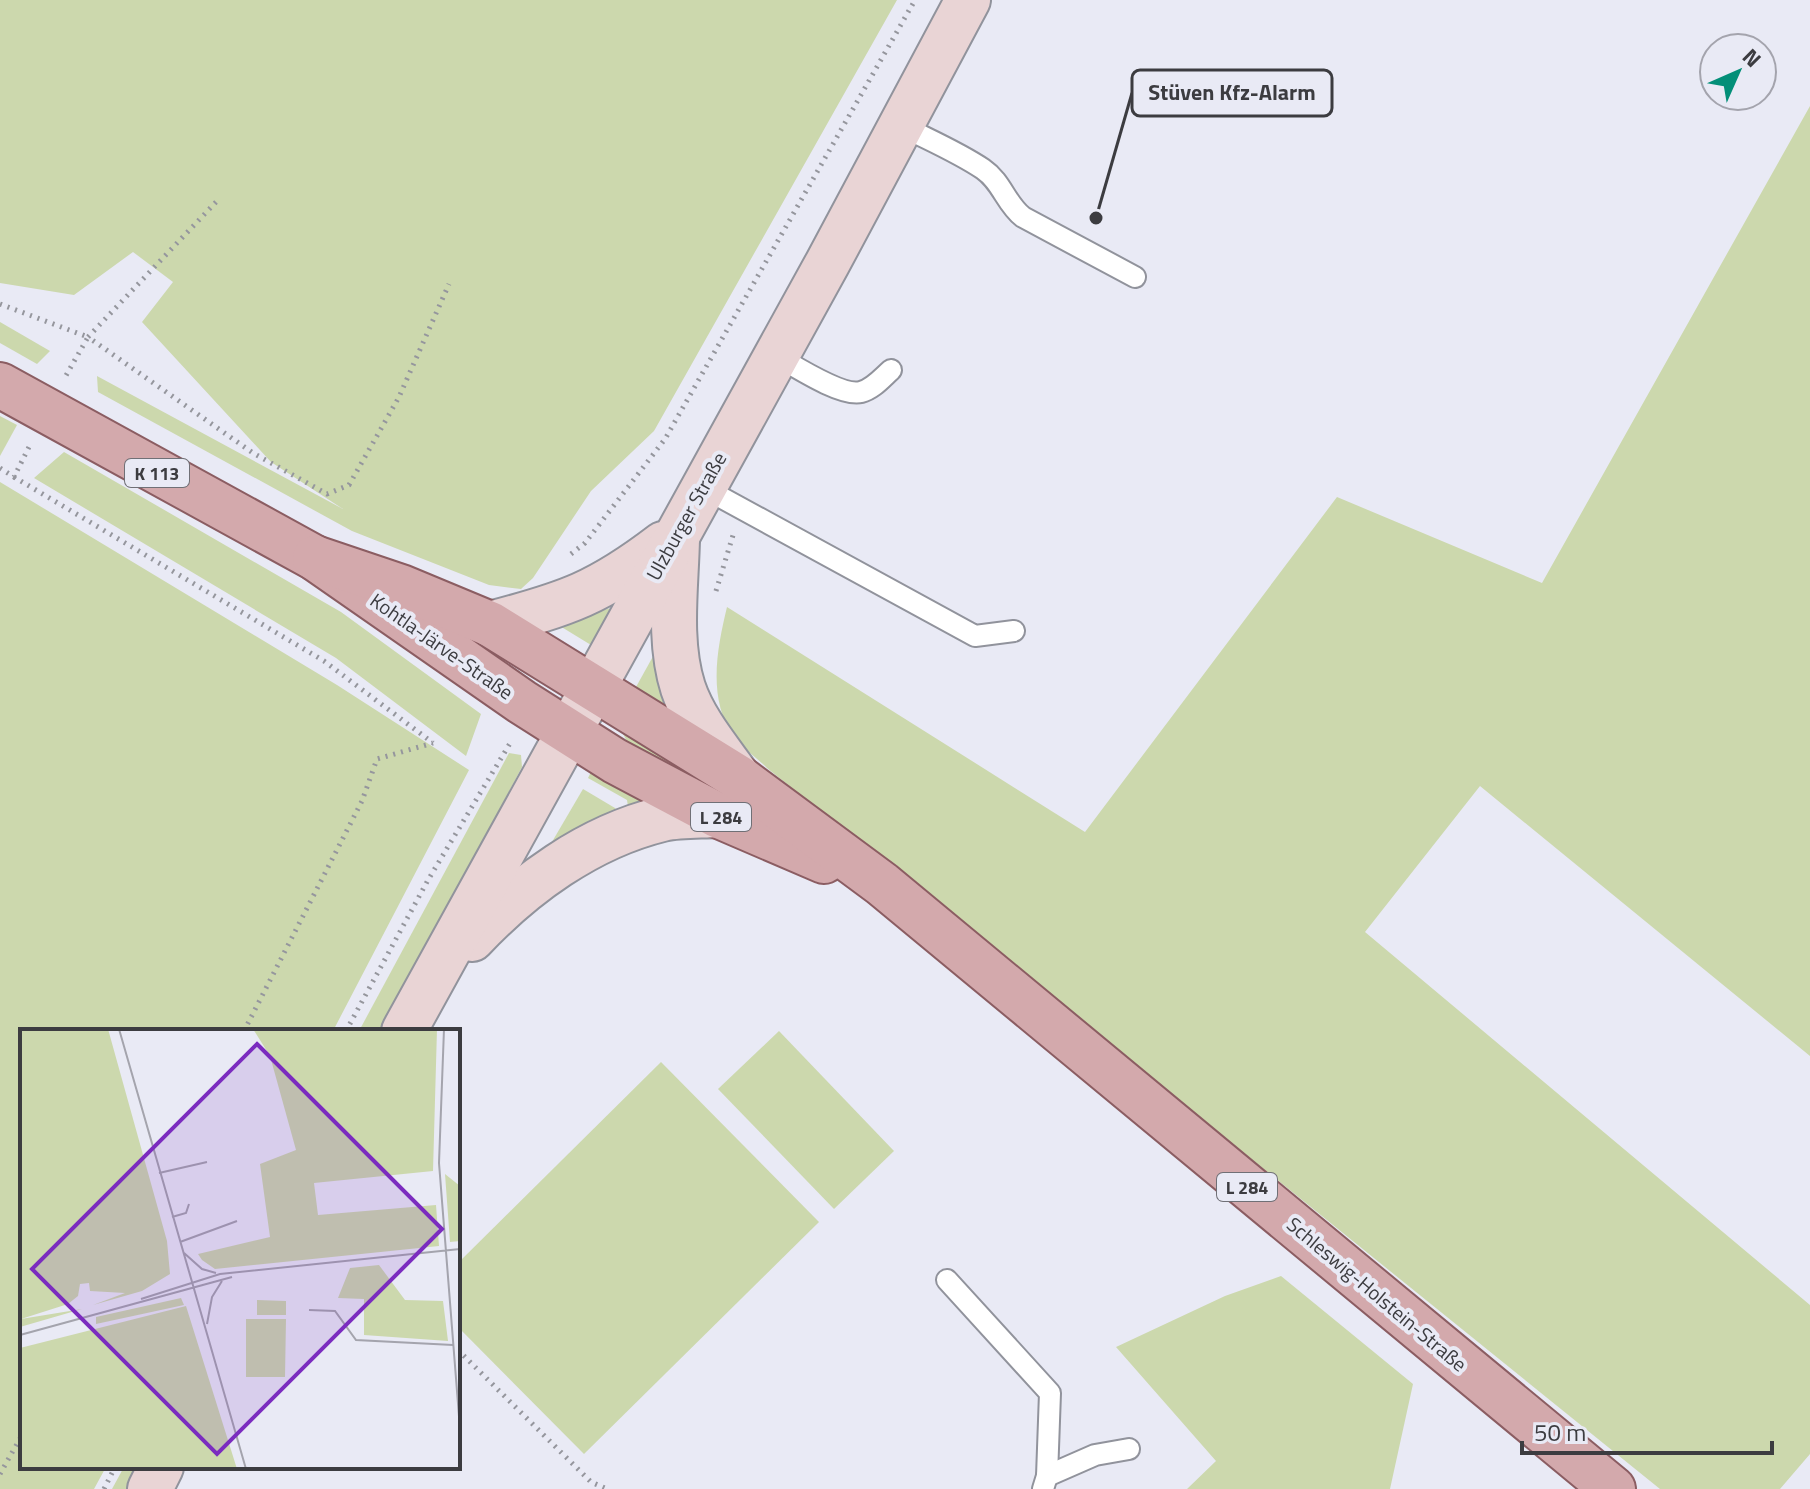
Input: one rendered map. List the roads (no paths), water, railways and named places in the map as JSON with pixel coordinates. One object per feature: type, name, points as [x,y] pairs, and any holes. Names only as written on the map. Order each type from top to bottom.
[{"type":"main road","name":"Ulzburger Straße","points":[[405,1029],[968,0]]},
{"type":"main road","name":"Kohtla-Järve-Straße","points":[[0,385],[315,558],[517,721],[560,748]]},
{"type":"main road","points":[[490,624],[562,605],[620,577],[677,532]]},
{"type":"main road","points":[[677,532],[674,623],[682,685],[702,727],[739,778]]},
{"type":"main road","name":"Kohtla-Järve-Straße","points":[[315,558],[414,592],[490,624],[592,687]]},
{"type":"main road","name":"Schleswig-Holstein-Straße","points":[[592,687],[739,778],[882,884],[1613,1489]]},
{"type":"main road","name":"Schleswig-Holstein-Straße","points":[[560,748],[615,761],[717,815],[882,884]]},
{"type":"main road","points":[[432,982],[511,898],[567,860],[611,838],[663,819],[717,815]]},
{"type":"main road","points":[[150,1489],[160,1469]]},
{"type":"lane","points":[[900,125],[984,170],[1001,186],[1012,209],[1023,217],[1135,277]]},
{"type":"lane","points":[[775,355],[844,392],[860,393],[891,370]]},
{"type":"lane","points":[[702,487],[975,636],[1014,631]]},
{"type":"lane","points":[[947,1280],[1050,1393],[1045,1482]]},
{"type":"lane","points":[[1045,1482],[1095,1455],[1129,1449]]},
{"type":"place","name":"Stüven Kfz-Alarm","points":[[1096,218]]}]
